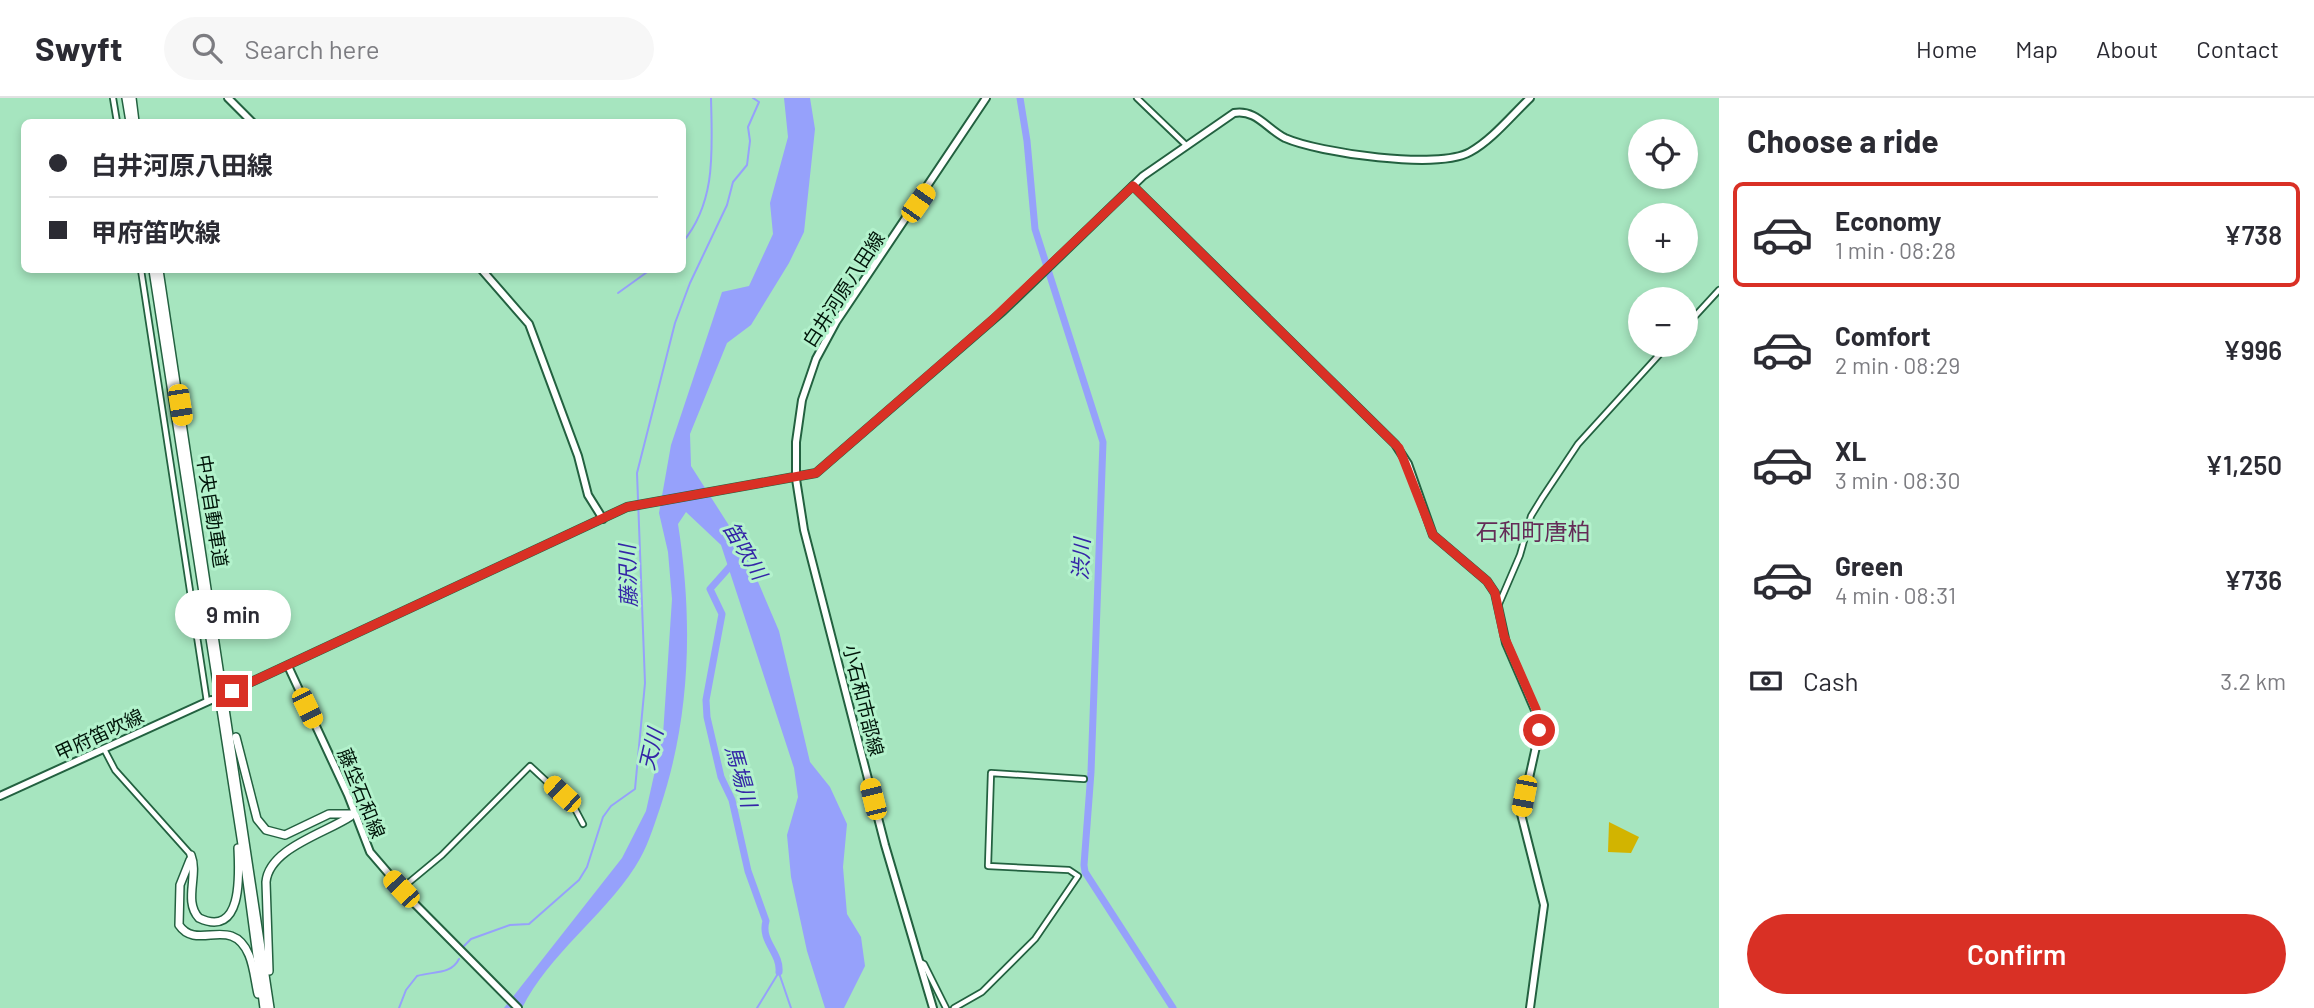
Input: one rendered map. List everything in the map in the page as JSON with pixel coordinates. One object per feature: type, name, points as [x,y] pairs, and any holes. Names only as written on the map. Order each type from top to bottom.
[{"type":"highway","points":[[126,98],[130,119]]},
{"type":"highway","points":[[132,98],[135,119]]},
{"type":"highway","name":"中央自動車道","points":[[153,273],[226,741],[262,1008]]},
{"type":"highway","name":"中央自動車道","points":[[159,273],[271,1008]]},
{"type":"highway","points":[[223,679],[243,771],[261,826],[272,834],[285,835],[329,814],[355,814]]},
{"type":"highway","points":[[191,855],[194,865],[194,912],[203,920],[220,919],[235,905],[239,881],[238,840],[226,741]]},
{"type":"highway","points":[[271,1008],[266,882],[269,870],[284,853],[355,814]]},
{"type":"highway","points":[[191,855],[180,885],[179,925],[185,933],[194,936],[223,933],[239,940],[250,956],[262,1008]]},
{"type":"main road","points":[[228,98],[250,119]]},
{"type":"main road","name":"白井河原八田線","points":[[794,479],[799,414],[820,350],[986,98]]},
{"type":"main road","points":[[232,691],[632,505],[794,479],[816,473],[1050,267],[1133,186],[1229,116],[1245,112],[1284,137],[1358,157],[1382,159],[1459,156],[1479,146],[1530,98]]},
{"type":"main road","points":[[1133,186],[1395,444],[1408,464],[1433,535],[1487,581],[1499,605],[1504,636],[1539,723],[1521,814],[1544,905],[1531,1008]]},
{"type":"main road","points":[[485,273],[529,324],[578,456],[588,495],[603,519]]},
{"type":"main road","name":"小石和市部線","points":[[794,479],[814,570],[933,1008]]},
{"type":"main road","name":"藤垈石和線","points":[[288,666],[370,852],[401,889],[518,1008]]},
{"type":"main road","name":"甲府笛吹線","points":[[0,796],[209,701]]},
{"type":"street","points":[[113,98],[116,119]]},
{"type":"street","points":[[1137,98],[1187,147]]},
{"type":"street","points":[[141,273],[209,701]]},
{"type":"street","points":[[1698,313],[1719,290]]},
{"type":"street","points":[[1499,605],[1520,555],[1531,516],[1542,498],[1578,444],[1657,357]]},
{"type":"street","points":[[104,750],[115,770],[191,855]]},
{"type":"street","points":[[401,889],[442,855],[530,766],[575,807],[583,824]]},
{"type":"street","points":[[954,1008],[982,992],[1035,939],[1078,876],[1069,870],[988,866],[991,773],[1084,779]]},
{"type":"street","points":[[919,962],[924,964],[946,1008]]},
{"type":"shaded area","points":[[1609,822],[1639,837],[1631,853],[1608,852]]},
{"type":"water","points":[[784,98],[810,98],[815,129],[804,232],[789,263],[751,325],[727,343],[690,434],[691,466],[744,549],[779,631],[810,762],[830,787],[847,824],[843,867],[847,914],[861,937],[865,966],[844,1008],[825,1008],[807,951],[791,877],[787,835],[798,797],[794,768],[721,545],[686,512],[678,524],[687,631],[683,703],[670,773],[652,831],[639,860],[622,885],[547,970],[522,1008],[504,1008],[622,858],[646,811],[663,735],[672,599],[668,552],[659,513],[671,445],[722,292],[749,286],[773,234],[770,203],[788,137]]},
{"type":"waterway","points":[[686,237],[707,193],[711,155],[711,98]]},
{"type":"waterway","name":"藤沢川","points":[[463,947],[471,939],[510,925],[529,924],[579,880],[587,867],[603,817],[611,806],[635,789],[645,683],[637,473],[675,323],[690,283],[727,205],[733,182],[747,165],[750,141],[748,127],[759,102],[753,98]]},
{"type":"waterway","name":"渋川","points":[[1020,98],[1035,229],[1103,442],[1085,872],[1173,1008]]},
{"type":"waterway","points":[[618,293],[646,273]]},
{"type":"waterway","name":"馬場川","points":[[734,562],[710,589],[722,614],[706,700],[707,717],[721,777],[732,800],[748,871],[766,921],[766,935],[777,959],[779,972]]},
{"type":"waterway","name":"藤沢川","points":[[399,1008],[406,990],[417,976],[451,968],[459,959]]},
{"type":"waterway","points":[[757,1008],[779,972]]},
{"type":"waterway","name":"馬場川","points":[[779,973],[791,1008]]},
{"type":"district","name":"石和町唐柏","points":[[1533,531]]},
{"type":"route","points":[[232,691],[627,507],[727,488],[796,479],[816,473],[991,321],[1133,186],[1399,448],[1408,464],[1424,516],[1433,535],[1446,549],[1480,574],[1495,593],[1504,636],[1536,709],[1539,730]]},
{"type":"water label","name":"笛吹川","points":[[746,550]]},
{"type":"water label","name":"天川","points":[[650,749]]}]
